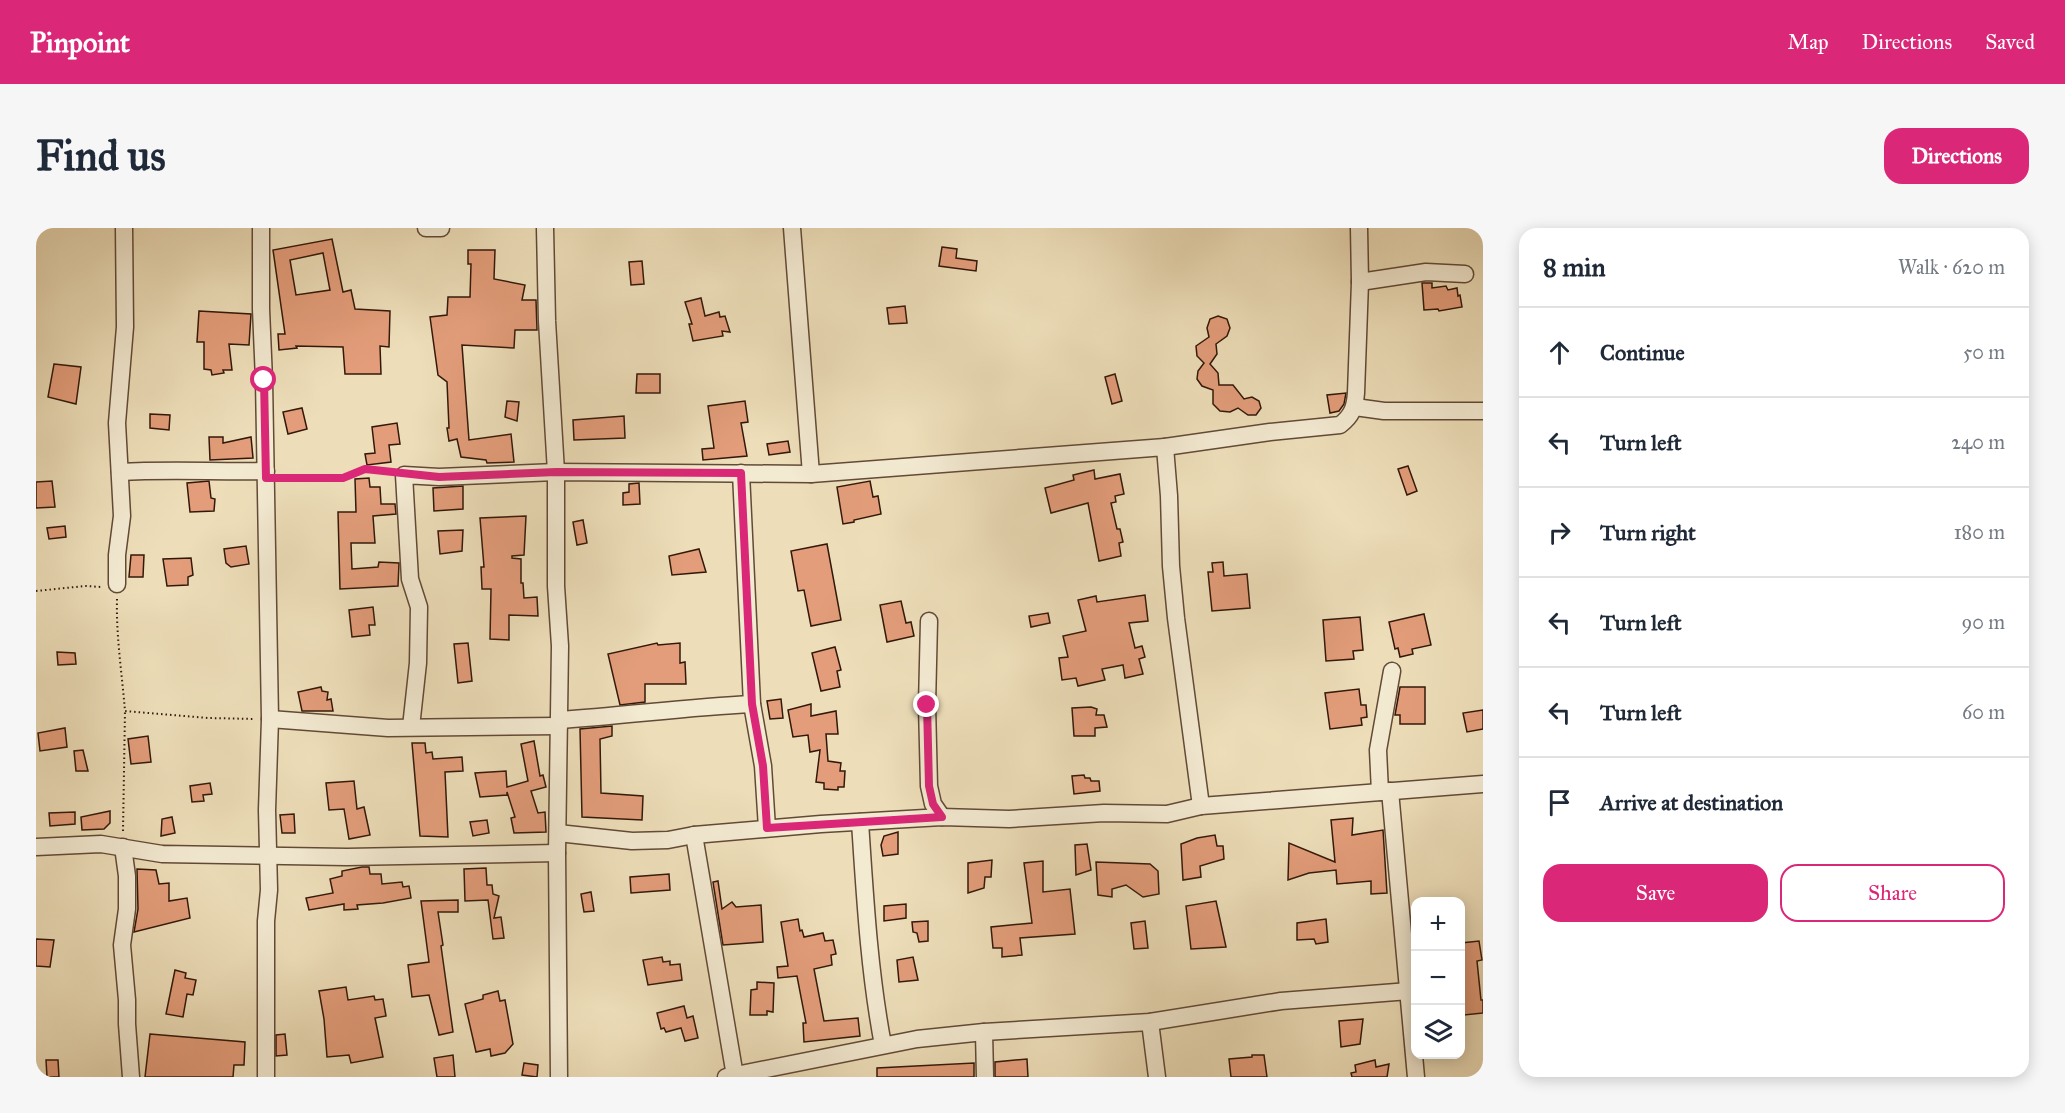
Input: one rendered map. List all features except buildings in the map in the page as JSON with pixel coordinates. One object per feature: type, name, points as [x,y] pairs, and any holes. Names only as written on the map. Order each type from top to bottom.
[{"type":"street","points":[[117,584],[117,555],[122,516],[117,423],[125,327],[124,228]]},
{"type":"street","points":[[261,228],[270,720],[266,1077]]},
{"type":"street","points":[[426,228],[441,228]]},
{"type":"street","points":[[545,228],[547,321],[556,472],[555,550],[560,646],[557,854],[559,1077]]},
{"type":"street","points":[[792,228],[811,474]]},
{"type":"street","points":[[411,727],[418,663],[419,607],[410,579],[404,475],[439,477],[556,472],[811,474],[1165,447],[1340,425],[1349,419],[1355,407],[1360,282],[1359,228]]},
{"type":"street","points":[[1360,282],[1426,272],[1465,274]]},
{"type":"street","points":[[1355,407],[1384,411],[1483,411]]},
{"type":"street","points":[[1165,447],[1175,607],[1201,806]]},
{"type":"street","points":[[120,472],[188,470],[266,474]]},
{"type":"street","points":[[741,473],[752,704],[763,766],[767,828]]},
{"type":"street","points":[[929,621],[927,694],[929,786],[933,804],[942,817]]},
{"type":"street","points":[[1392,671],[1378,750],[1409,992],[1416,1077]]},
{"type":"street","points":[[270,720],[388,728],[559,723],[680,708],[752,704]]},
{"type":"street","points":[[558,833],[632,841],[668,840],[767,828],[942,817],[1009,819],[1104,813],[1167,814],[1201,806],[1483,784]]},
{"type":"street","points":[[860,822],[869,954],[883,1045]]},
{"type":"street","points":[[694,836],[708,910],[730,1076],[883,1045],[984,1032],[1150,1022],[1281,1001],[1409,992]]},
{"type":"street","points":[[36,847],[100,844],[162,854],[267,856],[557,854]]},
{"type":"street","points":[[123,848],[127,876],[127,909],[122,945],[127,990],[130,1077]]},
{"type":"street","points":[[1150,1022],[1157,1077]]},
{"type":"street","points":[[984,1032],[985,1077]]},
{"type":"path","points":[[266,474],[343,478],[365,469],[404,475]]},
{"type":"path","points":[[36,591],[117,584],[116,621],[125,711],[123,848]]},
{"type":"path","points":[[125,711],[270,720]]},
{"type":"route","points":[[264,380],[266,478],[343,478],[365,469],[439,477],[556,472],[741,473],[752,704],[763,766],[767,828],[942,817],[933,804],[929,786],[927,705]]}]
